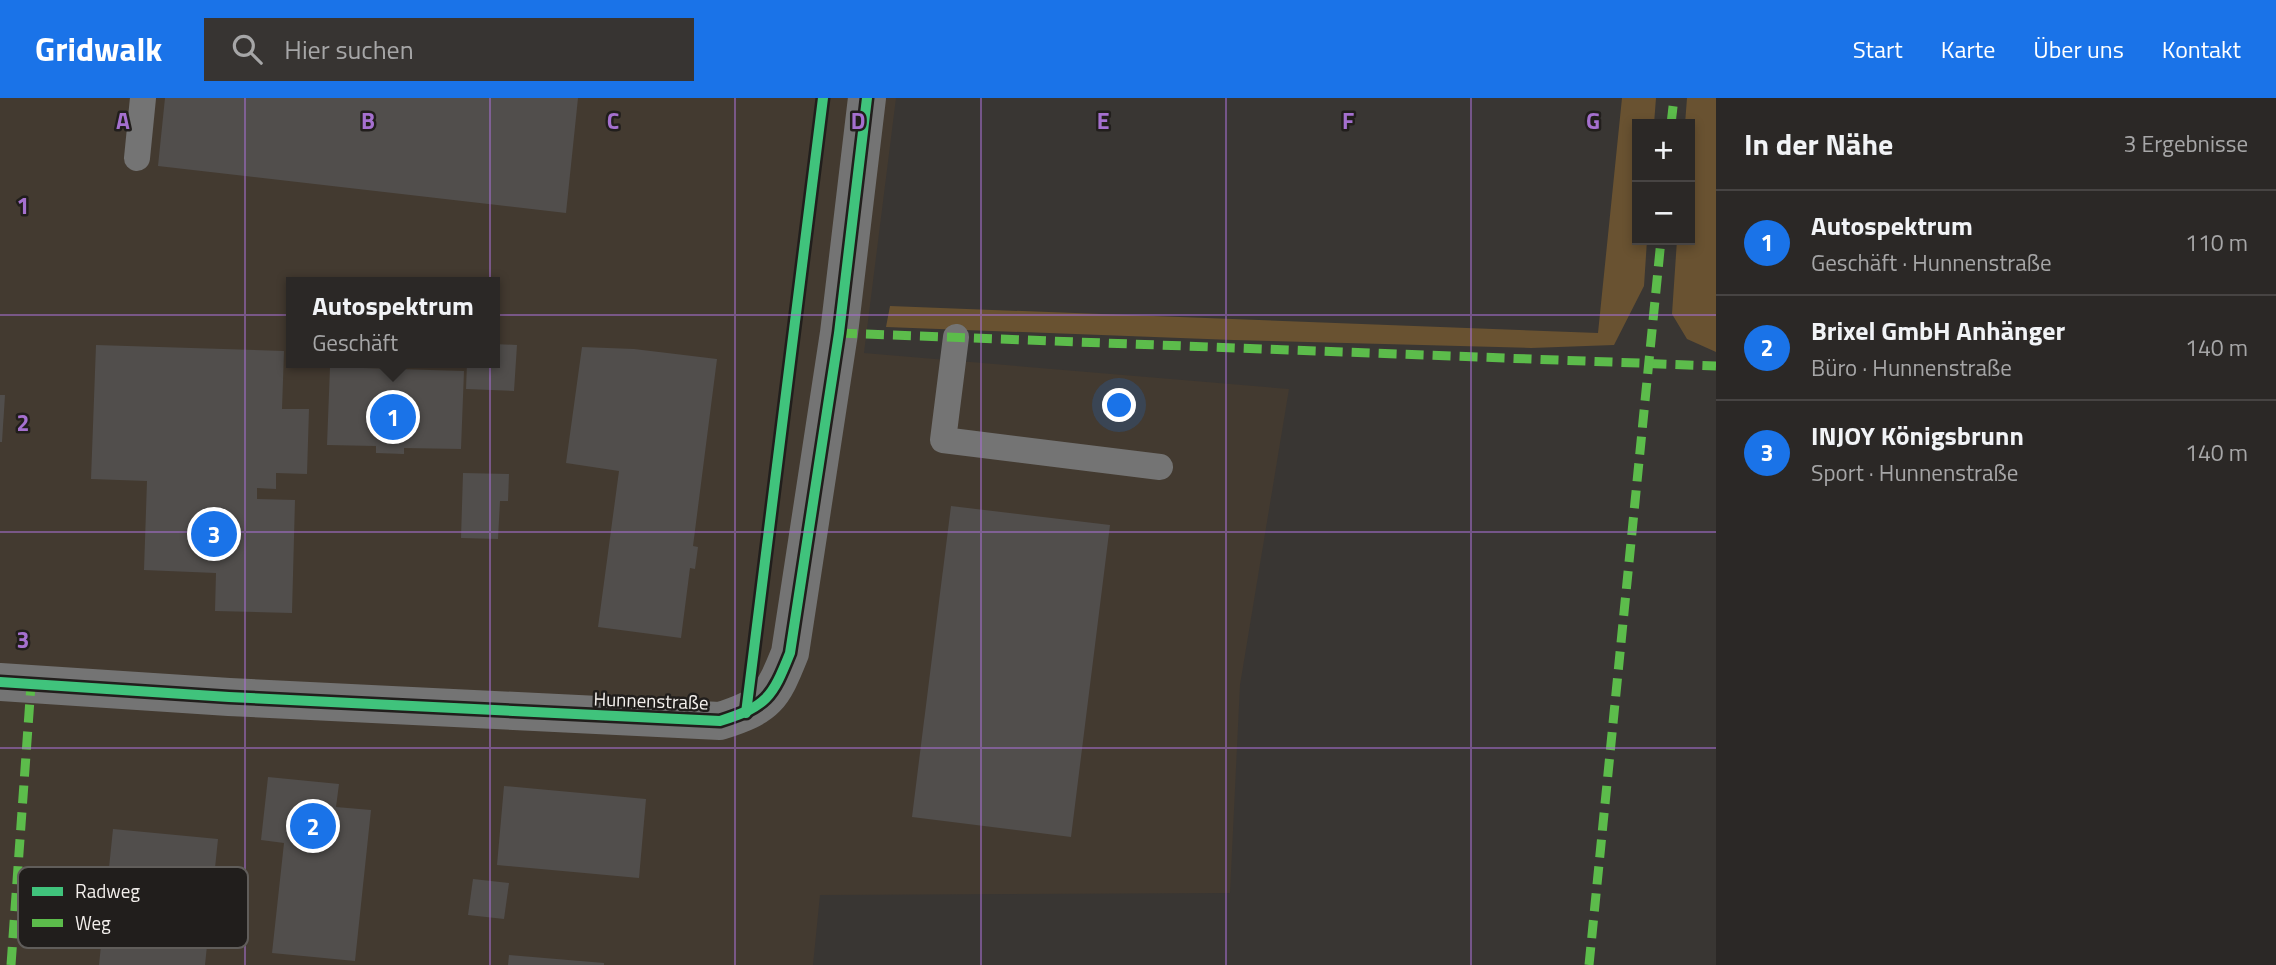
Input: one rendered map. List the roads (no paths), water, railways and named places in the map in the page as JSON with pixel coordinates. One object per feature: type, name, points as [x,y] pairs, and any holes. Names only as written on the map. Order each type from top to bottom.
[{"type":"street","name":"Hunnenstraße","points":[[0,682],[566,715],[720,721],[759,706],[776,688],[790,653],[839,333],[867,98]]},
{"type":"lane","points":[[137,158],[143,98]]},
{"type":"lane","points":[[956,337],[943,440],[1160,467]]},
{"type":"place","name":"Autospektrum","points":[[393,417]]},
{"type":"place","name":"INJOY Königsbrunn","points":[[214,534]]},
{"type":"place","name":"Brixel GmbH Anhänger","points":[[313,826]]}]
